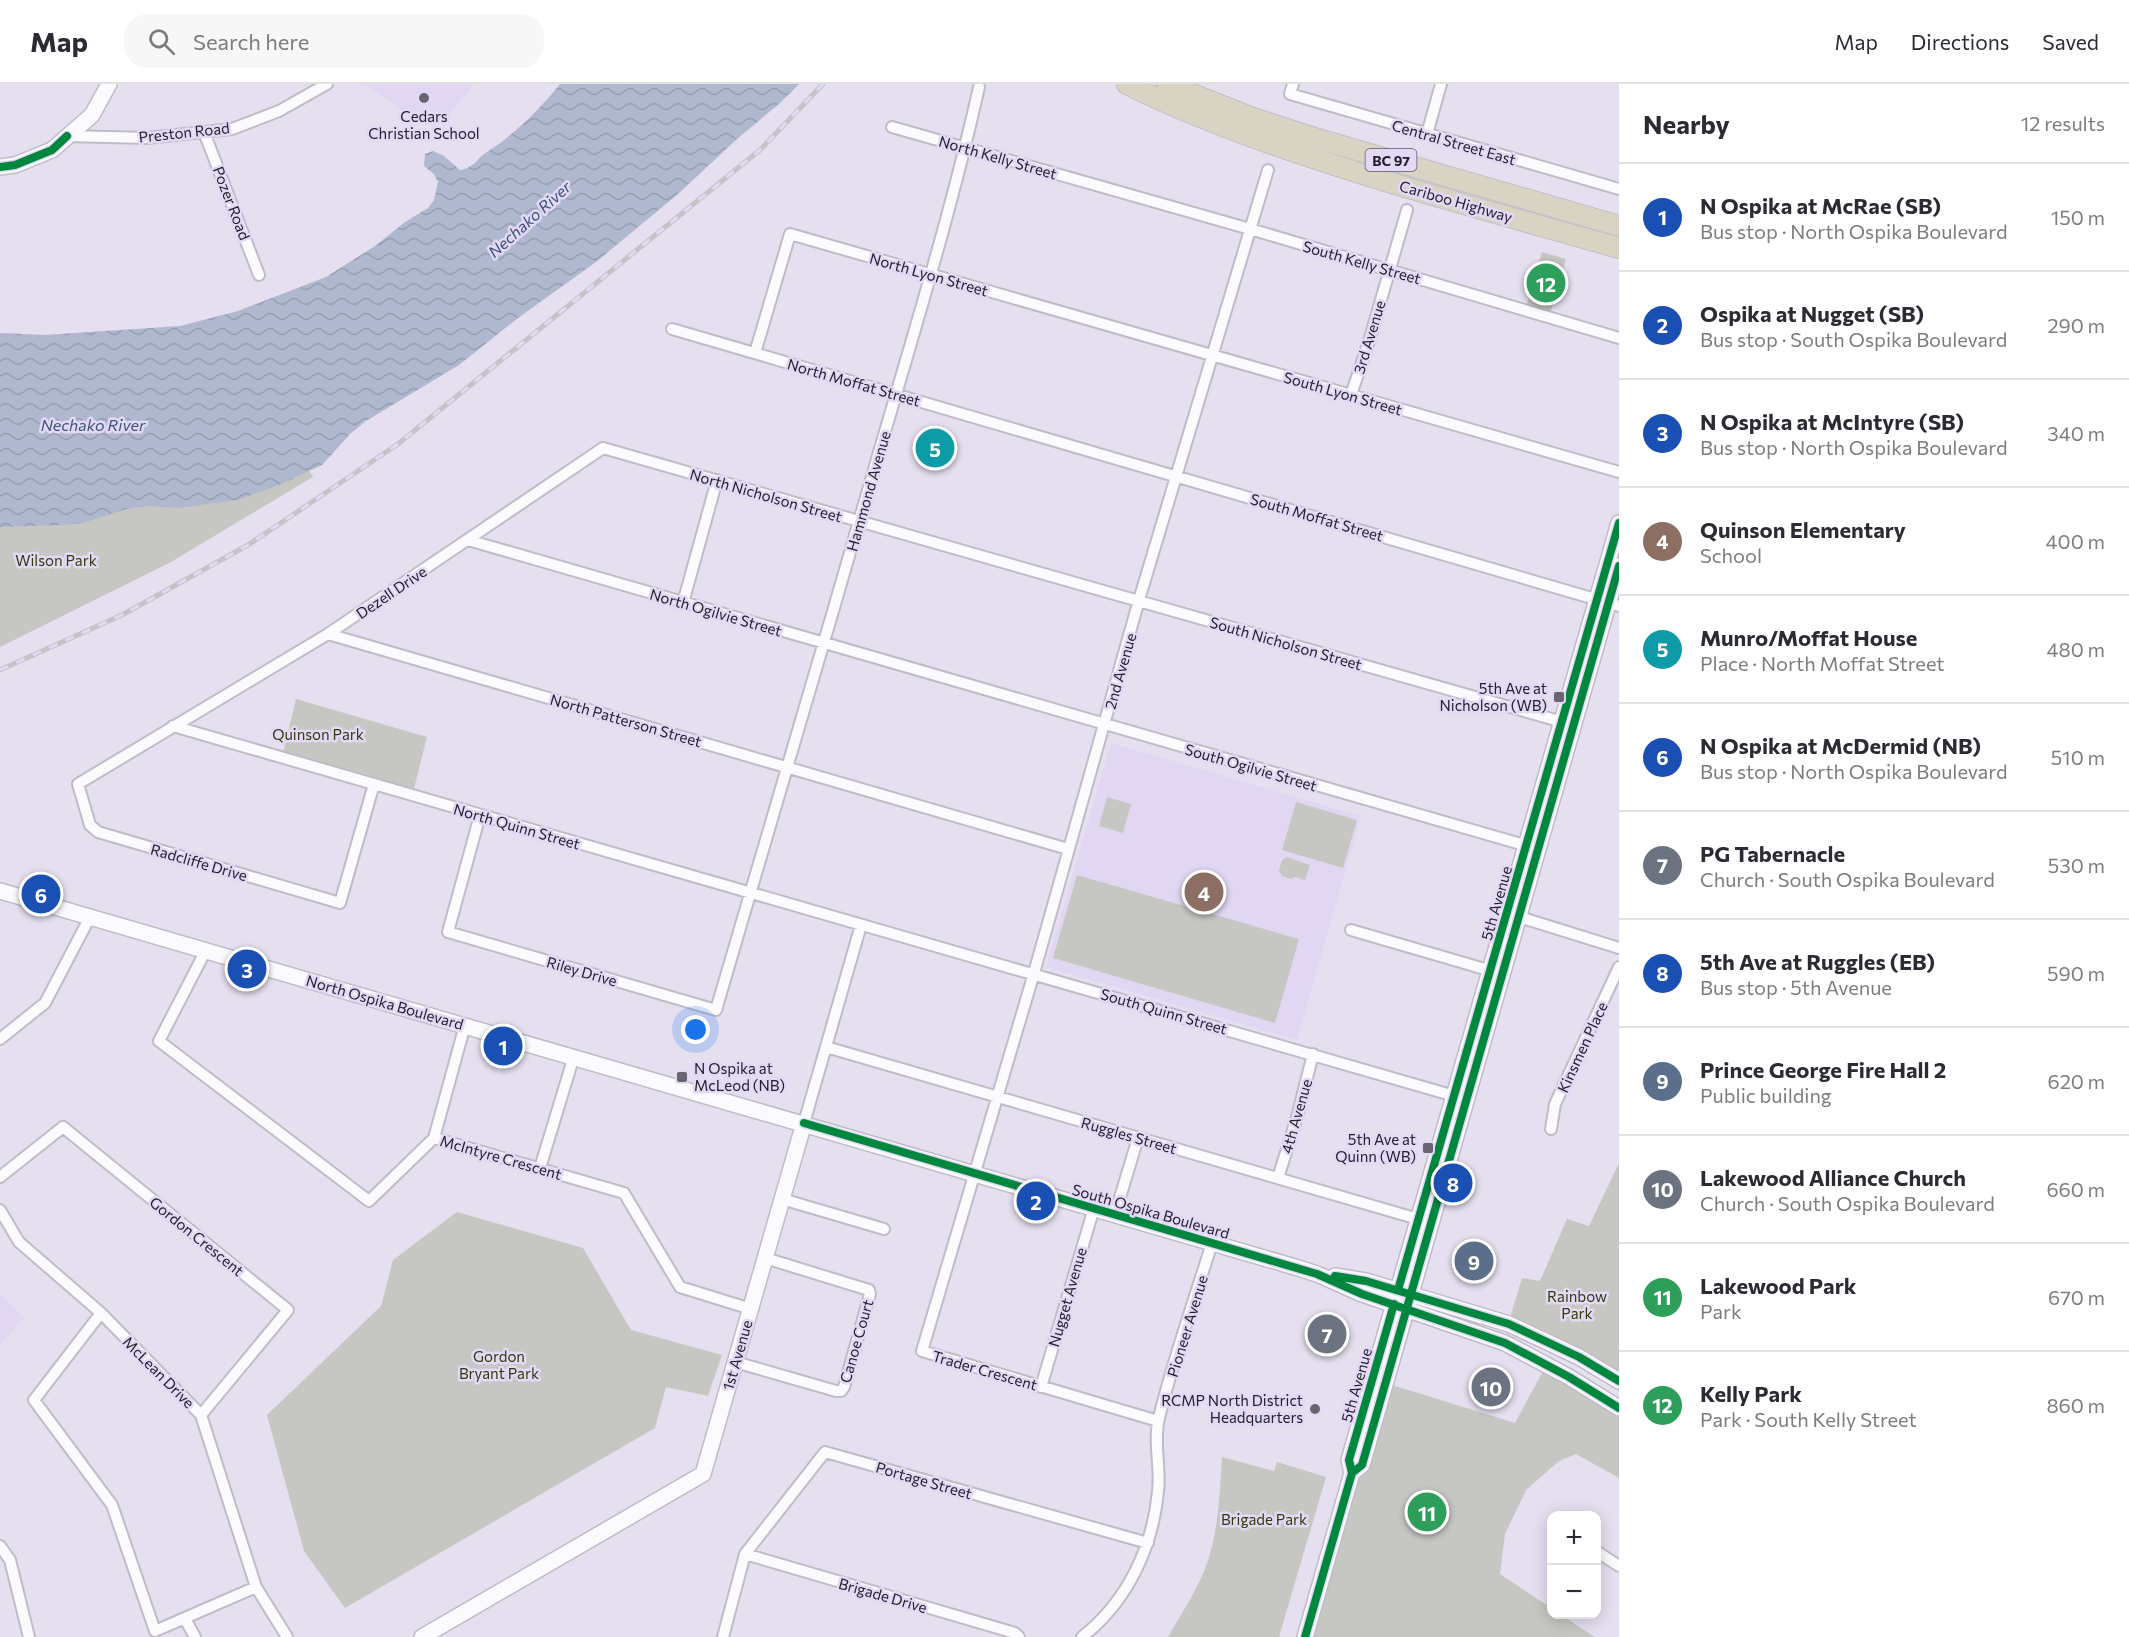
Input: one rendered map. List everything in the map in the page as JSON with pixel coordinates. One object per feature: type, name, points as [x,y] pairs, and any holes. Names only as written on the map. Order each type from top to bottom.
[{"type":"highway","name":"Cariboo Highway","points":[[1127,84],[1247,136],[1375,179],[1619,248]]},
{"type":"highway","name":"Cariboo Highway","points":[[1167,84],[1243,114],[1315,138],[1619,226]]},
{"type":"highway","points":[[1511,217],[1563,238],[1619,256]]},
{"type":"street","points":[[0,168],[15,165],[52,150],[92,115],[110,84]]},
{"type":"street","name":"Preston Road","points":[[67,136],[147,138],[232,129],[269,115],[327,84]]},
{"type":"street","points":[[1427,134],[1441,84]]},
{"type":"street","name":"Hammond Avenue","points":[[751,893],[966,148],[979,87]]},
{"type":"street","name":"Central Street East","points":[[1291,89],[1427,134],[1619,189]]},
{"type":"street","name":"North Kelly Street","points":[[892,127],[1104,188]]},
{"type":"street","name":"Pozer Road","points":[[204,132],[259,275]]},
{"type":"street","name":"2nd Avenue","points":[[975,1173],[1139,600],[1268,170]]},
{"type":"street","name":"South Kelly Street","points":[[1104,188],[1619,338]]},
{"type":"street","name":"3rd Avenue","points":[[1351,395],[1407,210]]},
{"type":"street","name":"North Lyon Street","points":[[755,353],[790,234],[1067,314]]},
{"type":"street","name":"South Lyon Street","points":[[1067,314],[1619,472]]},
{"type":"street","name":"North Moffat Street","points":[[672,329],[1036,435]]},
{"type":"street","name":"South Moffat Street","points":[[1036,435],[1608,603]]},
{"type":"street","name":"North Nicholson Street","points":[[603,448],[1000,561]]},
{"type":"street","name":"Dezell Drive","points":[[173,726],[328,634],[603,448]]},
{"type":"street","points":[[683,603],[717,480]]},
{"type":"street","name":"5th Avenue","points":[[1608,603],[1619,523]]},
{"type":"street","name":"North Ogilvie Street","points":[[468,540],[964,684]]},
{"type":"street","name":"South Nicholson Street","points":[[1000,561],[1568,724]]},
{"type":"street","name":"5th Avenue","points":[[1305,1637],[1353,1473],[1362,1465],[1390,1341],[1568,724],[1619,566]]},
{"type":"street","name":"North Patterson Street","points":[[328,634],[1068,849]]},
{"type":"street","name":"South Ogilvie Street","points":[[964,684],[1532,847]]},
{"type":"street","name":"Radcliffe Drive","points":[[173,726],[78,784],[90,825],[94,829],[340,903],[374,784]]},
{"type":"street","name":"North Quinn Street","points":[[173,726],[861,925]]},
{"type":"street","name":"Riley Drive","points":[[480,815],[448,932],[716,1010],[751,893]]},
{"type":"street","name":"North Ospika Boulevard","points":[[0,891],[804,1123]]},
{"type":"street","points":[[1513,915],[1619,948]]},
{"type":"street","points":[[0,1039],[45,1003],[90,917]]},
{"type":"street","name":"South Quinn Street","points":[[861,925],[1034,973],[1461,1098]]},
{"type":"street","name":"1st Avenue","points":[[423,1637],[703,1473],[861,925]]},
{"type":"street","points":[[1351,930],[1496,972]]},
{"type":"street","name":"McIntyre Crescent","points":[[206,950],[159,1041],[369,1201],[434,1138],[624,1193],[680,1287],[751,1309]]},
{"type":"street","name":"Kinsmen Place","points":[[1551,1129],[1555,1104],[1619,967]]},
{"type":"street","points":[[434,1138],[465,1025]]},
{"type":"street","name":"Ruggles Street","points":[[826,1047],[1425,1221]]},
{"type":"street","name":"4th Avenue","points":[[1278,1178],[1313,1054]]},
{"type":"street","points":[[540,1168],[574,1056]]},
{"type":"street","name":"South Ospika Boulevard","points":[[804,1123],[1403,1299],[1440,1303],[1528,1332],[1619,1381]]},
{"type":"street","name":"Gordon Crescent","points":[[0,1177],[63,1127],[288,1310],[201,1415]]},
{"type":"street","points":[[1115,1214],[1138,1138]]},
{"type":"street","name":"Trader Crescent","points":[[975,1173],[922,1351],[1158,1421]]},
{"type":"street","points":[[782,1199],[884,1229]]},
{"type":"street","name":"Nugget Avenue","points":[[1041,1386],[1094,1208]]},
{"type":"street","name":"McLean Drive","points":[[0,1210],[19,1242],[101,1314],[201,1415],[256,1587],[287,1637]]},
{"type":"street","name":"Pioneer Avenue","points":[[1082,1637],[1113,1608],[1130,1583],[1148,1544],[1158,1491],[1158,1421],[1212,1243]]},
{"type":"street","points":[[1437,1318],[1423,1320],[1390,1341],[1367,1288],[1390,1276],[1415,1256],[1424,1284],[1440,1303]]},
{"type":"street","name":"Canoe Court","points":[[735,1362],[836,1391],[842,1391],[844,1387],[870,1294],[869,1290],[765,1258]]},
{"type":"street","name":"South Ospika Boulevard","points":[[1403,1299],[1437,1318],[1494,1339],[1531,1356],[1619,1408]]},
{"type":"street","points":[[101,1314],[34,1400],[112,1505],[154,1634],[256,1587]]},
{"type":"street","name":"Portage Street","points":[[745,1554],[825,1452],[1148,1544]]},
{"type":"street","points":[[0,1546],[10,1560],[29,1637]]},
{"type":"street","points":[[723,1637],[745,1554]]},
{"type":"street","name":"Brigade Drive","points":[[745,1554],[1015,1633],[1019,1637]]},
{"type":"street","points":[[1601,1554],[1619,1566]]},
{"type":"street","points":[[185,1619],[195,1637]]},
{"type":"shaded area","name":"Cedars Christian School","points":[[364,84],[474,84],[450,113],[433,121],[420,120],[406,113]]},
{"type":"shaded area","points":[[1111,743],[1361,816],[1297,1040],[1046,967]]},
{"type":"shaded area","points":[[0,1293],[24,1318],[0,1345]]},
{"type":"green space","points":[[1542,252],[1566,259],[1550,314],[1526,307]]},
{"type":"green space","name":"Wilson Park","points":[[302,457],[313,477],[171,562],[0,647],[0,514]]},
{"type":"green space","name":"Quinson Park","points":[[296,699],[427,737],[414,789],[283,753]]},
{"type":"green space","points":[[1107,797],[1131,804],[1123,833],[1099,826]]},
{"type":"green space","points":[[1296,802],[1357,820],[1343,868],[1282,850]]},
{"type":"green space","points":[[1287,857],[1310,865],[1305,880],[1282,876],[1279,870],[1282,860]]},
{"type":"green space","points":[[1077,875],[1299,939],[1275,1023],[1053,958]]},
{"type":"green space","name":"Rainbow Park","points":[[1619,1163],[1619,1378],[1510,1318],[1522,1278],[1540,1281],[1567,1219],[1589,1226]]},
{"type":"green space","name":"Gordon Bryant Park","points":[[457,1212],[583,1248],[631,1330],[722,1355],[708,1396],[666,1387],[655,1428],[345,1608],[304,1551],[267,1415],[381,1306],[393,1260]]},
{"type":"green space","points":[[1549,1360],[1619,1406],[1619,1478],[1576,1454],[1559,1461],[1526,1490],[1505,1534],[1500,1574],[1547,1605],[1547,1619],[1567,1619],[1595,1637],[1303,1637],[1376,1380],[1515,1423]]},
{"type":"green space","name":"Brigade Park","points":[[1222,1457],[1274,1471],[1277,1462],[1326,1477],[1279,1637],[1168,1637],[1197,1586],[1210,1554],[1220,1494]]},
{"type":"water","name":"Nechako River","points":[[560,84],[799,84],[678,194],[596,262],[518,318],[459,365],[366,421],[351,433],[322,465],[279,485],[237,500],[178,508],[149,506],[126,509],[83,523],[0,527],[0,333],[45,335],[180,326],[238,311],[326,277],[428,208],[434,200],[438,182],[434,174],[424,166],[425,154],[433,151],[444,156],[460,170],[469,167],[527,121]]},
{"type":"railway","points":[[0,670],[122,615],[248,545],[398,444],[760,150],[823,84]]},
{"type":"cycle path","points":[[0,167],[15,165],[52,150],[67,136]]},
{"type":"cycle path","points":[[1398,1290],[1619,523]]},
{"type":"cycle path","points":[[1352,1473],[1362,1465],[1619,566]]},
{"type":"cycle path","points":[[804,1123],[1317,1274],[1362,1294],[1505,1343],[1569,1377],[1619,1408]]},
{"type":"cycle path","points":[[1335,1276],[1366,1281],[1509,1324],[1579,1357],[1619,1381]]},
{"type":"cycle path","points":[[1305,1637],[1352,1473],[1349,1460],[1394,1304]]},
{"type":"place","name":"Cedars Christian School","points":[[424,98]]},
{"type":"place","name":"Kelly Park","points":[[1546,283]]},
{"type":"place","name":"Munro/Moffat House","points":[[935,448]]},
{"type":"place","name":"5th Ave at Nicholson (WB)","points":[[1559,697]]},
{"type":"place","name":"Quinson Elementary","points":[[1204,892]]},
{"type":"place","name":"N Ospika at McDermid (NB)","points":[[41,894]]},
{"type":"place","name":"N Ospika at McIntyre (SB)","points":[[247,969]]},
{"type":"place","name":"N Ospika at McRae (SB)","points":[[503,1046]]},
{"type":"place","name":"N Ospika at McLeod (NB)","points":[[682,1077]]},
{"type":"place","name":"5th Ave at Quinn (WB)","points":[[1428,1148]]},
{"type":"place","name":"5th Ave at Ruggles (EB)","points":[[1453,1183]]},
{"type":"place","name":"Ospika at Nugget (SB)","points":[[1036,1201]]},
{"type":"place","name":"Prince George Fire Hall 2","points":[[1474,1261]]},
{"type":"place","name":"PG Tabernacle","points":[[1327,1334]]},
{"type":"place","name":"Lakewood Alliance Church","points":[[1491,1387]]},
{"type":"place","name":"RCMP North District Headquarters","points":[[1315,1409]]},
{"type":"place","name":"Lakewood Park","points":[[1427,1512]]}]
